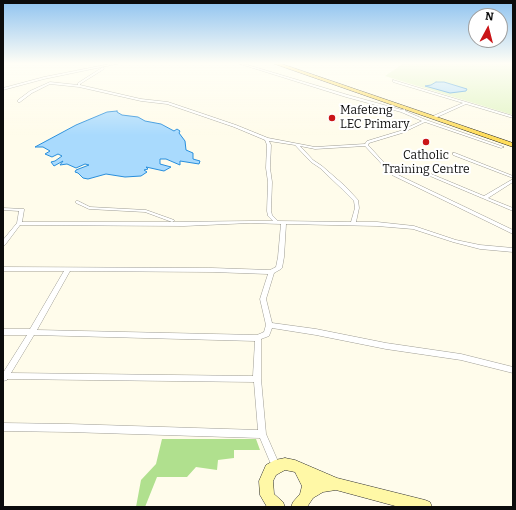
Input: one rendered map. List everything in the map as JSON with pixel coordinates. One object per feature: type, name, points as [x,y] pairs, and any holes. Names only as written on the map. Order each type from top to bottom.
[{"type":"main road","points":[[345,87],[513,145]]},
{"type":"street","points":[[19,101],[31,92],[42,87]]},
{"type":"street","points":[[83,87],[141,100],[167,103],[235,126],[267,139],[315,148],[366,145],[368,142],[401,132],[425,122]]},
{"type":"street","points":[[315,87],[402,111],[425,122],[466,134],[502,147]]},
{"type":"street","points":[[413,87],[513,117]]},
{"type":"street","points":[[434,117],[466,103]]},
{"type":"street","points":[[402,111],[408,108]]},
{"type":"street","points":[[466,134],[474,131]]},
{"type":"street","points":[[267,139],[269,145],[269,211],[270,216],[276,220],[275,222]]},
{"type":"street","points":[[296,144],[312,161],[321,167],[356,201],[357,208],[353,224]]},
{"type":"street","points":[[366,145],[393,174],[513,232]]},
{"type":"street","points":[[454,154],[513,179]]},
{"type":"street","points":[[389,169],[411,167],[513,210]]},
{"type":"street","points":[[485,198],[513,179]]},
{"type":"street","points":[[78,202],[89,208],[146,210],[168,220],[184,224]]},
{"type":"street","points":[[3,209],[22,210],[19,223],[3,244]]},
{"type":"street","points":[[19,223],[184,224],[275,222],[398,225],[414,228],[480,247],[513,250]]},
{"type":"street","points":[[3,269],[212,270],[271,272],[279,268],[284,223]]},
{"type":"street","points":[[4,378],[68,270]]},
{"type":"street","points":[[3,332],[258,338],[266,334],[269,325],[263,299],[271,272]]},
{"type":"street","points":[[269,325],[461,358],[513,370]]},
{"type":"street","points":[[258,338],[257,379],[262,434],[276,467]]},
{"type":"street","points":[[4,378],[257,379]]},
{"type":"street","points":[[3,427],[262,434]]},
{"type":"street","points":[[273,505],[267,495],[266,481],[271,470],[285,464],[336,484],[425,507]]},
{"type":"street","points":[[298,507],[303,503],[308,493],[307,480],[299,469]]},
{"type":"street","points":[[308,493],[322,486],[336,484]]},
{"type":"green space","points":[[420,87],[513,87],[513,115]]},
{"type":"green space","points":[[162,439],[256,439],[260,450],[234,450],[234,458],[218,460],[217,470],[196,467],[187,477],[157,477],[145,507],[136,507],[141,480],[156,464]]},
{"type":"water","points":[[428,87],[460,87],[467,89],[466,91],[450,93]]},
{"type":"water","points":[[117,111],[122,115],[138,117],[145,121],[161,124],[174,131],[177,129],[180,131],[179,133],[185,141],[186,150],[193,153],[193,159],[200,161],[199,164],[180,161],[180,165],[166,159],[160,159],[160,164],[171,167],[164,171],[146,167],[148,169],[144,170],[147,172],[141,176],[125,177],[106,174],[88,179],[83,178],[75,172],[76,170],[89,165],[85,164],[76,168],[67,164],[60,165],[63,161],[54,166],[51,162],[62,156],[58,154],[52,157],[45,154],[50,151],[43,147],[35,147],[76,125],[107,112]]},
{"type":"place","name":"Mafeteng LEC Primary","points":[[332,118]]},
{"type":"place","name":"Catholic Training Centre","points":[[426,142]]}]
